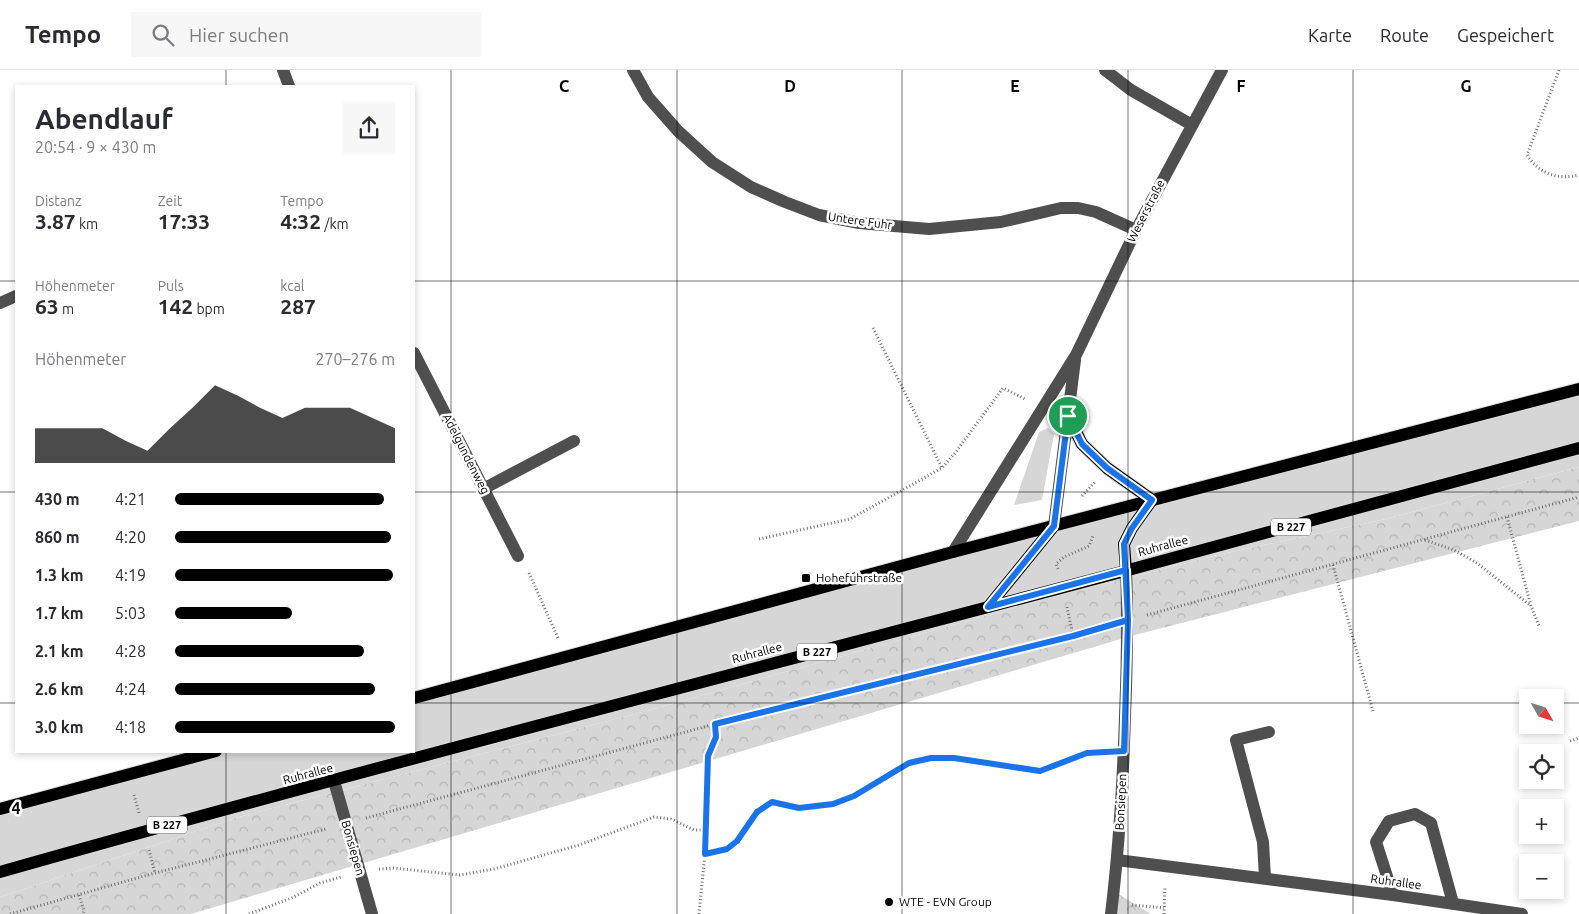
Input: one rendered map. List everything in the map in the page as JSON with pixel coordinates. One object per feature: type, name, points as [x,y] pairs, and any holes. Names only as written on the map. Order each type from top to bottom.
[{"type":"main road","points":[[415,698],[953,552],[1579,389]]},
{"type":"main road","points":[[1068,416],[1082,444],[1107,468],[1152,500]]},
{"type":"main road","name":"Ruhrallee","points":[[0,872],[144,831],[646,696],[1379,504],[1579,448]]},
{"type":"main road","points":[[1126,570],[1124,544],[1132,528],[1152,500]]},
{"type":"main road","points":[[988,607],[1054,526]]},
{"type":"main road","points":[[0,809],[209,753]]},
{"type":"street","points":[[283,70],[289,85]]},
{"type":"street","name":"Untere Fuhr","points":[[633,70],[648,97],[678,131],[712,162],[751,186],[819,215],[859,223],[929,228],[1001,222],[1061,208],[1078,208],[1096,212],[1136,230]]},
{"type":"street","points":[[1105,70],[1131,90],[1192,125]]},
{"type":"street","name":"Weserstraße","points":[[953,552],[1076,355],[1136,230],[1222,70]]},
{"type":"street","points":[[0,304],[15,296]]},
{"type":"street","name":"Adelgundenweg","points":[[415,355],[518,556]]},
{"type":"street","name":"Weserstraße","points":[[1054,526],[1076,355]]},
{"type":"street","points":[[483,489],[574,441]]},
{"type":"street","name":"Bonsiepen","points":[[1112,908],[1124,751],[1128,620],[1126,570]]},
{"type":"street","points":[[1266,878],[1263,842],[1236,740],[1269,732]]},
{"type":"street","name":"Bonsiepen","points":[[334,781],[372,914]]},
{"type":"street","points":[[1393,895],[1376,842],[1388,821],[1414,814],[1431,823],[1453,903]]},
{"type":"street","name":"Ruhrallee","points":[[1117,860],[1266,878],[1522,914]]},
{"type":"path","points":[[1559,70],[1527,155],[1533,164],[1558,177],[1568,178],[1579,175]]},
{"type":"path","points":[[873,328],[942,468]]},
{"type":"path","points":[[758,539],[850,519],[942,468],[1003,388],[1043,408]]},
{"type":"path","points":[[10,914],[155,873],[346,824],[715,724],[1073,636],[1579,497]]},
{"type":"path","points":[[1507,517],[1531,606],[1539,626]]},
{"type":"path","points":[[1425,540],[1454,550],[1477,564],[1531,606]]},
{"type":"path","points":[[1333,565],[1373,711]]},
{"type":"path","points":[[534,583],[548,615]]},
{"type":"path","points":[[699,914],[705,854],[708,756],[716,737],[715,724]]},
{"type":"path","points":[[1570,741],[1579,738]]},
{"type":"path","points":[[705,854],[727,849],[737,841],[757,812],[772,802],[799,808],[833,804],[854,796],[909,763],[931,758],[954,758],[1040,771],[1087,753],[1124,751]]},
{"type":"path","points":[[249,914],[294,897],[320,883],[360,872],[393,868],[460,875],[494,869],[578,845],[654,816],[671,819],[694,830],[706,830]]},
{"type":"path","points":[[79,895],[84,911],[83,914]]},
{"type":"path","points":[[1112,908],[1164,908],[1164,914]]},
{"type":"green space","points":[[1579,391],[1579,467],[1386,519],[1222,554],[1053,597],[650,710],[235,818],[0,897],[0,811],[214,753],[415,753],[415,699]]},
{"type":"green space","points":[[1048,428],[1054,434],[1042,500],[1014,505],[1039,432]]},
{"type":"green space","points":[[1579,467],[1579,521],[1131,636],[191,914],[0,914],[0,897],[235,818],[650,710],[1053,597],[1222,554],[1386,519]]},
{"type":"green space","points":[[1115,892],[1151,914],[1112,914]]},
{"type":"place","name":"Hohefuhrstraße","points":[[806,578]]},
{"type":"place","name":"WTE - EVN Group","points":[[889,902]]},
{"type":"route","points":[[1068,416],[1054,526],[988,607],[1126,570],[1128,620],[1124,751],[1087,753],[1040,771],[954,758],[931,758],[909,763],[854,796],[833,804],[799,808],[772,802],[757,812],[737,841],[727,849],[705,854],[708,756],[716,737],[715,724],[1073,636],[1128,620],[1126,570],[1124,544],[1132,528],[1152,500],[1107,468],[1082,444],[1068,416]]}]
